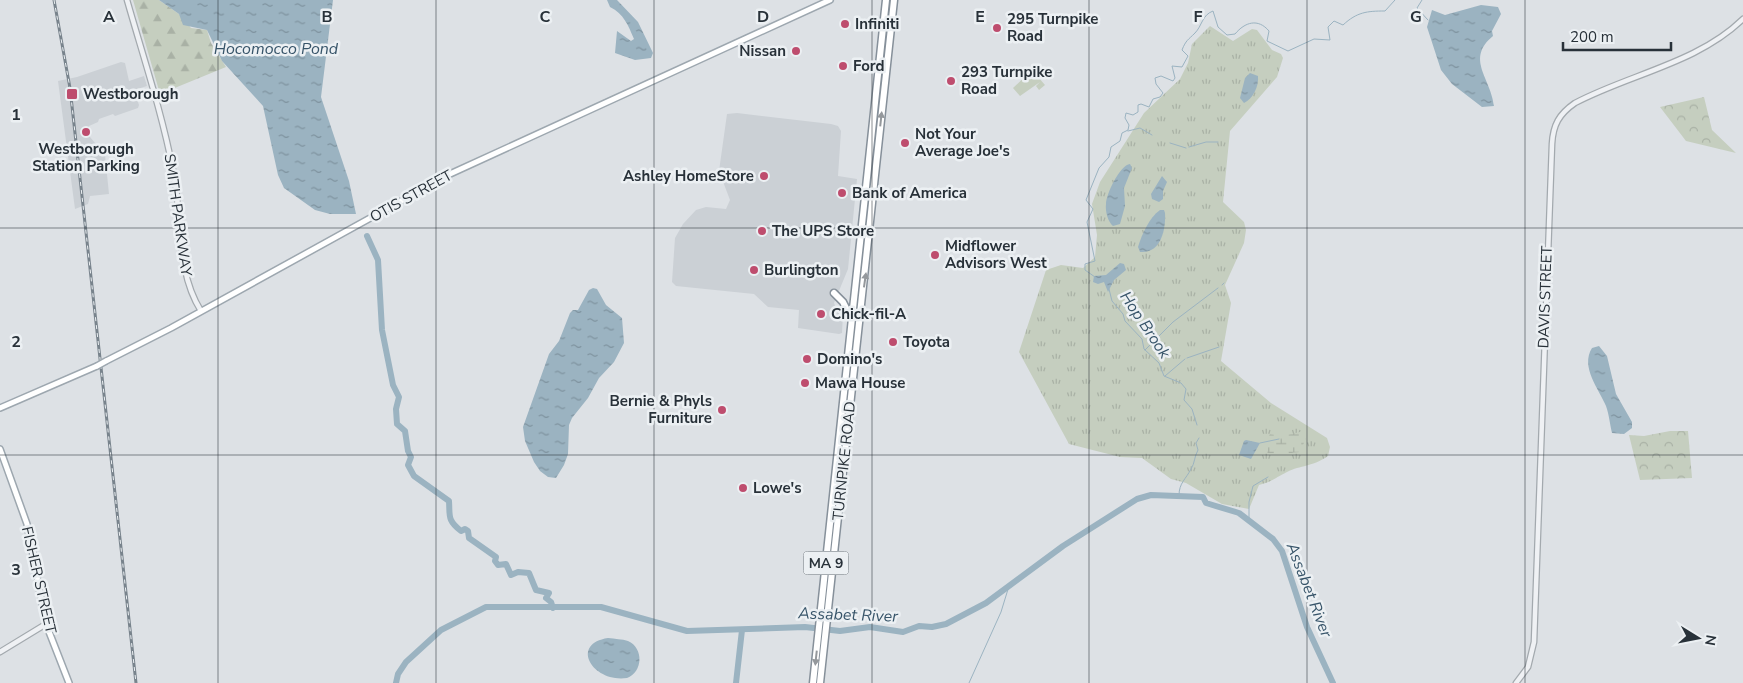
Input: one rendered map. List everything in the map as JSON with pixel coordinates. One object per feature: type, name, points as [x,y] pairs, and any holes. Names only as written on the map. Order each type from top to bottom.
[{"type":"highway","name":"TURNPIKE ROAD","points":[[823,624],[851,318],[886,0]]},
{"type":"highway","name":"TURNPIKE ROAD","points":[[813,683],[822,633],[894,0]]},
{"type":"highway","points":[[834,293],[843,302],[851,318]]},
{"type":"highway","name":"TURNPIKE ROAD","points":[[820,683],[822,633]]},
{"type":"main road","name":"OTIS STREET","points":[[0,408],[97,366],[455,172],[830,0]]},
{"type":"main road","name":"FISHER STREET","points":[[0,449],[27,524],[46,624],[70,683]]},
{"type":"street","name":"SMITH PARKWAY","points":[[127,0],[174,172],[186,279],[192,296],[201,311]]},
{"type":"street","name":"DAVIS STREET","points":[[1516,683],[1528,666],[1534,642],[1542,368],[1552,144],[1555,126],[1562,113],[1575,103],[1701,49],[1727,33],[1743,19]]},
{"type":"street","points":[[0,652],[46,624]]},
{"type":"shaded area","name":"Westborough Station Parking","points":[[121,62],[125,63],[129,81],[144,76],[147,86],[134,90],[139,105],[138,108],[99,119],[98,122],[89,126],[90,137],[105,155],[109,194],[90,196],[88,204],[75,209],[58,81],[77,77]]},
{"type":"shaded area","points":[[737,113],[831,124],[838,126],[841,131],[838,176],[857,179],[848,269],[834,303],[836,308],[843,313],[842,333],[798,328],[799,310],[768,307],[754,294],[676,286],[672,282],[675,238],[683,224],[696,210],[706,207],[726,209],[730,200],[719,171],[727,114]]},
{"type":"green space","points":[[133,0],[159,0],[179,14],[191,28],[207,30],[211,43],[226,67],[160,94]]},
{"type":"green space","points":[[1210,26],[1233,41],[1252,29],[1257,30],[1272,50],[1281,54],[1283,58],[1277,77],[1230,131],[1223,202],[1244,222],[1246,230],[1244,243],[1225,285],[1231,303],[1221,361],[1271,403],[1327,438],[1330,447],[1328,456],[1322,460],[1292,470],[1259,485],[1249,509],[1222,504],[1186,483],[1171,479],[1142,458],[1120,457],[1069,444],[1019,352],[1046,270],[1061,265],[1083,268],[1095,257],[1097,235],[1092,204],[1100,182],[1144,113],[1180,79],[1188,63],[1192,44]]},
{"type":"green space","points":[[1032,70],[1045,85],[1039,90],[1036,86],[1040,82],[1020,96],[1013,88]]},
{"type":"green space","points":[[1704,97],[1712,130],[1736,153],[1686,141],[1660,107]]},
{"type":"green space","points":[[1670,431],[1688,431],[1692,478],[1640,480],[1629,435],[1644,436]]},
{"type":"green space","points":[[1300,432],[1306,438],[1300,452],[1279,456],[1268,454],[1265,445],[1270,434],[1282,436]]},
{"type":"water","name":"Hocomocco Pond","points":[[159,0],[333,0],[321,97],[349,181],[356,214],[330,214],[315,210],[284,188],[278,175],[263,106],[222,61],[207,30],[183,25],[179,14]]},
{"type":"water","points":[[607,0],[617,0],[638,22],[653,53],[651,58],[635,60],[615,53],[617,31],[631,41],[634,39],[625,20],[610,7]]},
{"type":"water","points":[[1481,5],[1498,7],[1501,14],[1492,31],[1493,36],[1485,44],[1481,53],[1480,61],[1494,106],[1482,107],[1452,84],[1441,70],[1427,27],[1432,10],[1445,15]]},
{"type":"water","points":[[1250,73],[1258,76],[1257,84],[1253,95],[1244,103],[1240,98],[1245,78]]},
{"type":"water","points":[[1130,164],[1132,168],[1124,188],[1125,206],[1120,224],[1113,226],[1106,213],[1107,199],[1118,174]]},
{"type":"water","points":[[1162,176],[1167,182],[1163,191],[1163,199],[1159,202],[1152,199],[1151,194]]},
{"type":"water","points":[[1160,210],[1164,210],[1165,213],[1161,239],[1153,249],[1147,252],[1140,252],[1138,247],[1144,232],[1152,217]]},
{"type":"water","points":[[1120,263],[1124,264],[1126,270],[1114,280],[1108,292],[1104,282],[1098,284],[1093,282],[1094,276],[1106,275]]},
{"type":"water","points":[[597,289],[606,305],[622,318],[624,343],[614,362],[599,378],[588,398],[572,418],[569,425],[568,454],[564,465],[556,478],[548,477],[540,471],[534,462],[525,441],[523,427],[549,354],[559,341],[570,313],[573,310],[578,310],[589,290]]},
{"type":"water","points":[[1599,346],[1607,356],[1616,394],[1632,422],[1632,428],[1624,434],[1612,433],[1606,406],[1589,370],[1589,355],[1592,348]]},
{"type":"water","points":[[1246,440],[1260,443],[1251,459],[1239,455]]},
{"type":"water","points":[[608,638],[628,641],[637,649],[640,660],[639,666],[627,678],[615,678],[604,675],[590,662],[588,655],[590,647],[596,642]]},
{"type":"waterway","name":"Hop Brook","points":[[1095,277],[1085,270],[1085,264],[1095,261],[1087,222],[1093,209],[1086,200],[1099,168],[1109,157],[1111,147],[1120,141],[1122,133],[1128,130],[1129,125],[1125,118],[1126,113],[1133,115],[1138,112],[1138,105],[1141,104],[1149,107],[1153,99],[1160,97],[1163,93],[1156,84],[1155,78],[1161,76],[1173,81],[1175,78],[1172,66],[1182,67],[1188,56],[1182,50],[1183,47],[1209,13],[1213,11],[1218,27],[1227,35],[1235,34],[1247,24],[1260,24],[1269,31],[1267,41],[1288,51],[1314,39],[1330,40],[1328,27],[1334,21],[1343,25],[1362,13],[1385,11],[1395,0]]},
{"type":"waterway","points":[[1422,0],[1417,8],[1428,20]]},
{"type":"waterway","points":[[1128,131],[1140,128],[1152,135]]},
{"type":"waterway","points":[[1189,147],[1206,142],[1218,142]]},
{"type":"waterway","points":[[1170,143],[1186,148]]},
{"type":"waterway","points":[[367,236],[378,260],[382,330],[393,385],[399,397],[396,409],[397,424],[405,431],[408,451],[411,457],[408,465],[414,476],[449,501],[450,518],[453,524],[461,531],[465,529],[468,531],[469,538],[496,557],[495,561],[498,565],[506,564],[511,575],[518,572],[529,573],[536,590],[549,593],[546,598],[551,602],[553,608]]},
{"type":"waterway","points":[[1145,350],[1173,322],[1218,288]]},
{"type":"waterway","name":"Hop Brook","points":[[1109,289],[1112,301],[1123,314],[1125,321],[1142,339],[1144,349],[1159,363],[1164,376],[1181,383],[1186,389],[1184,400],[1192,409],[1197,425]]},
{"type":"waterway","points":[[1187,358],[1219,347]]},
{"type":"waterway","points":[[1165,376],[1185,359]]},
{"type":"waterway","name":"Hop Brook","points":[[1179,495],[1181,484],[1189,472],[1198,450],[1196,443],[1199,438]]},
{"type":"waterway","points":[[1260,443],[1279,439]]},
{"type":"waterway","points":[[1249,521],[1249,502],[1253,486],[1268,477]]},
{"type":"waterway","name":"Assabet River","points":[[396,683],[398,674],[406,662],[441,630],[486,607],[601,607],[687,631],[805,627],[840,631],[870,627],[903,632],[919,626],[932,627],[946,624],[986,603],[1063,546],[1137,499],[1151,495],[1203,497],[1206,503],[1239,513],[1273,539],[1282,551],[1307,627],[1333,683]]},
{"type":"waterway","points":[[969,683],[1001,612],[1009,586]]},
{"type":"waterway","points":[[736,683],[742,630]]},
{"type":"railway","points":[[54,0],[70,88],[136,683]]},
{"type":"place","name":"Infiniti","points":[[845,24]]},
{"type":"place","name":"295 Turnpike Road","points":[[997,28]]},
{"type":"place","name":"Nissan","points":[[796,51]]},
{"type":"place","name":"Ford","points":[[843,66]]},
{"type":"place","name":"293 Turnpike Road","points":[[951,81]]},
{"type":"place","name":"Westborough","points":[[72,94]]},
{"type":"place","name":"Westborough Station Parking","points":[[86,132]]},
{"type":"place","name":"Not Your Average Joe's","points":[[905,143]]},
{"type":"place","name":"Ashley HomeStore","points":[[764,176]]},
{"type":"place","name":"Bank of America","points":[[842,193]]},
{"type":"place","name":"The UPS Store","points":[[762,231]]},
{"type":"place","name":"Midflower Advisors West","points":[[935,255]]},
{"type":"place","name":"Burlington","points":[[754,270]]},
{"type":"place","name":"Chick-fil-A","points":[[821,314]]},
{"type":"place","name":"Toyota","points":[[893,342]]},
{"type":"place","name":"Domino's","points":[[807,359]]},
{"type":"place","name":"Mawa House","points":[[805,383]]},
{"type":"place","name":"Bernie & Phyls Furniture","points":[[722,410]]},
{"type":"place","name":"Lowe's","points":[[743,488]]}]
